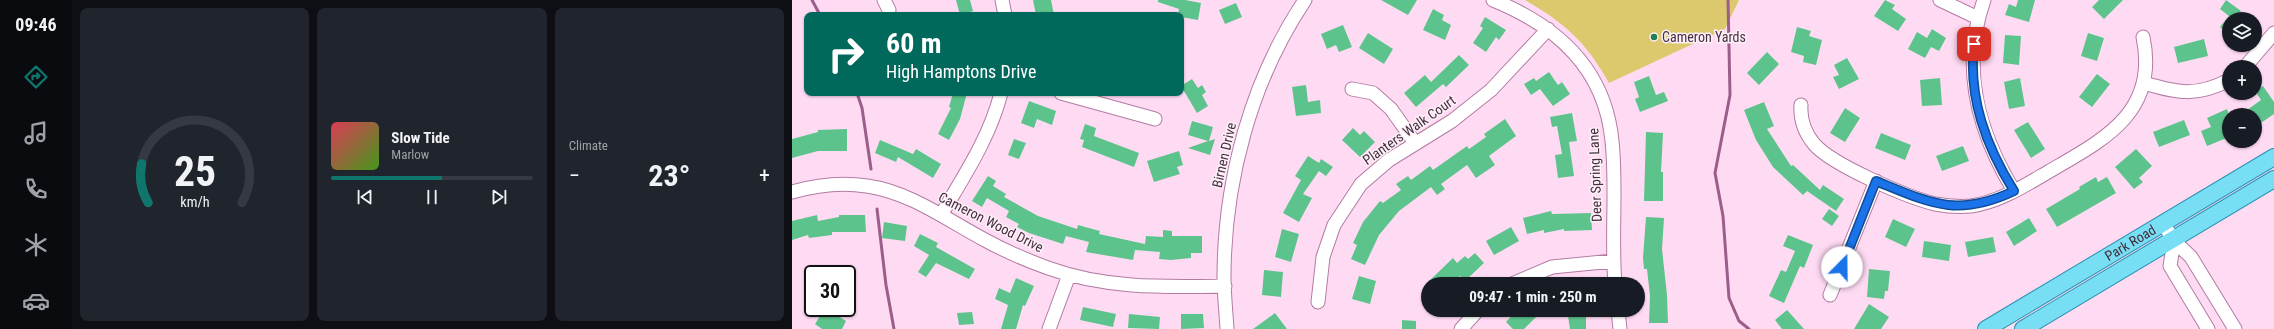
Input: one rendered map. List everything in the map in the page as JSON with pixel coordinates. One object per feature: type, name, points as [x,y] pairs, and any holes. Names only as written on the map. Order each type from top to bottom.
[{"type":"main road","name":"Park Road","points":[[1986,329],[2274,157]]},
{"type":"main road","name":"Park Road","points":[[2023,329],[2112,274],[2174,241],[2274,179]]},
{"type":"street","points":[[1002,0],[1004,12]]},
{"type":"street","name":"Birnen Drive","points":[[1227,329],[1225,286],[1229,210],[1244,134],[1271,63],[1305,0]]},
{"type":"street","name":"Deer Spring Lane","points":[[1493,0],[1517,10],[1548,29],[1571,49],[1595,82],[1608,119],[1613,150],[1613,261],[1614,277]]},
{"type":"street","points":[[1940,0],[1978,18]]},
{"type":"street","points":[[1984,0],[1978,18],[1973,55],[1977,106],[1988,142],[2014,191]]},
{"type":"street","name":"Planters Walk Court","points":[[1318,302],[1323,257],[1340,214],[1362,184],[1377,169],[1415,143],[1452,121],[1491,90],[1548,29]]},
{"type":"street","points":[[2251,60],[2274,33]]},
{"type":"street","points":[[1801,105],[1803,123],[1814,144],[1837,162],[1876,181],[1924,201],[1944,205],[1964,206],[1981,204],[2014,191],[2108,135],[2128,114],[2144,83],[2147,61],[2143,37]]},
{"type":"street","points":[[2144,83],[2170,91],[2195,92],[2206,90],[2222,83]]},
{"type":"street","points":[[1352,89],[1370,92],[1385,104],[1402,122],[1415,143]]},
{"type":"street","points":[[941,215],[982,142],[1000,96]]},
{"type":"street","points":[[1072,96],[1155,119]]},
{"type":"street","points":[[1830,295],[1876,181]]},
{"type":"street","name":"Cameron Wood Drive","points":[[792,192],[828,185],[867,186],[897,194],[941,215],[1017,256],[1068,275],[1112,284],[1139,287],[1225,286]]},
{"type":"street","points":[[2164,223],[2174,241],[2191,257],[2235,329]]},
{"type":"street","points":[[2174,241],[2170,266],[2208,329]]},
{"type":"street","points":[[1528,277],[1552,267],[1613,261]]},
{"type":"street","points":[[1049,329],[1068,275]]},
{"type":"street","points":[[1460,329],[1471,317]]},
{"type":"street","points":[[1619,317],[1620,329]]},
{"type":"shaded area","points":[[1525,0],[1739,0],[1725,29],[1609,83],[1592,56],[1574,35],[1552,17]]},
{"type":"building","points":[[956,0],[970,0],[973,11],[959,12]]},
{"type":"building","points":[[1033,0],[1051,0],[1053,12],[1035,12]]},
{"type":"building","points":[[1158,0],[1185,0],[1201,3],[1198,20],[1184,18],[1184,12],[1178,12],[1179,9],[1158,2]]},
{"type":"building","points":[[1381,0],[1417,0],[1408,15]]},
{"type":"building","points":[[1885,0],[1895,5],[1892,9],[1906,19],[1898,31],[1874,16]]},
{"type":"building","points":[[2018,0],[2035,0],[2029,22],[2005,15],[2009,4],[2016,7]]},
{"type":"building","points":[[2099,0],[2123,0],[2104,19],[2092,7]]},
{"type":"building","points":[[2226,0],[2241,11],[2224,12],[2220,9]]},
{"type":"building","points":[[1236,3],[1242,17],[1225,24],[1219,10]]},
{"type":"building","points":[[1433,9],[1444,15],[1442,20],[1451,25],[1445,40],[1423,30]]},
{"type":"building","points":[[1485,17],[1506,30],[1499,40],[1496,37],[1486,52],[1473,43],[1483,28],[1480,26]]},
{"type":"building","points":[[1343,25],[1352,47],[1339,52],[1336,45],[1327,49],[1321,34]]},
{"type":"building","points":[[1797,27],[1811,31],[1809,36],[1822,40],[1816,65],[1803,62],[1804,56],[1791,52]]},
{"type":"building","points":[[1932,29],[1946,38],[1939,51],[1931,47],[1925,58],[1908,49],[1917,32],[1927,38]]},
{"type":"building","points":[[1368,33],[1393,49],[1384,64],[1359,48]]},
{"type":"building","points":[[2088,33],[2104,38],[2097,61],[2081,56]]},
{"type":"building","points":[[2005,35],[2021,36],[2019,65],[2003,63]]},
{"type":"building","points":[[2204,39],[2208,56],[2178,63],[2174,47]]},
{"type":"building","points":[[1767,52],[1779,64],[1759,85],[1747,73]]},
{"type":"building","points":[[1459,55],[1469,65],[1446,87],[1443,84],[1416,107],[1404,93],[1425,75],[1431,82]]},
{"type":"building","points":[[1847,58],[1859,79],[1839,89],[1833,77],[1839,75],[1834,65]]},
{"type":"building","points":[[1549,72],[1558,85],[1562,82],[1570,94],[1553,106],[1540,89],[1531,95],[1524,84],[1534,78],[1536,81]]},
{"type":"building","points":[[2097,74],[2110,84],[2092,107],[2079,97]]},
{"type":"building","points":[[1649,76],[1656,95],[1664,92],[1668,101],[1640,112],[1635,99],[1639,97],[1634,82]]},
{"type":"building","points":[[1940,78],[1942,105],[1922,106],[1920,80]]},
{"type":"building","points":[[2020,78],[2025,106],[2009,109],[2004,82]]},
{"type":"building","points":[[1192,79],[1198,88],[1202,85],[1206,92],[1202,95],[1208,106],[1197,113],[1184,91],[1184,84]]},
{"type":"building","points":[[1306,85],[1308,102],[1320,100],[1321,113],[1296,116],[1292,87]]},
{"type":"building","points":[[2262,87],[2274,102],[2274,114],[2262,122],[2262,108],[2250,108],[2262,100]]},
{"type":"building","points":[[952,96],[966,96],[960,119],[949,140],[938,134],[951,108],[949,107]]},
{"type":"building","points":[[1029,101],[1056,111],[1052,125],[1037,119],[1034,128],[1021,123]]},
{"type":"building","points":[[1764,102],[1774,126],[1767,129],[1791,166],[1793,165],[1820,190],[1823,185],[1844,199],[1836,211],[1807,191],[1803,195],[1773,167],[1756,140],[1744,110]]},
{"type":"building","points":[[1845,108],[1860,118],[1845,142],[1830,133]]},
{"type":"building","points":[[2222,111],[2222,140],[2207,146],[2201,131],[2211,127],[2207,118]]},
{"type":"building","points":[[1572,113],[1577,141],[1569,142],[1574,176],[1558,178],[1555,155],[1562,154],[1557,126],[1552,127],[1550,117]]},
{"type":"building","points":[[1505,119],[1516,136],[1489,156],[1495,165],[1476,178],[1467,165],[1441,184],[1445,189],[1437,195],[1431,187],[1399,211],[1379,235],[1365,265],[1351,259],[1357,245],[1353,243],[1363,222],[1380,201],[1383,203],[1401,190],[1396,184],[1408,176],[1411,180],[1430,166],[1433,170],[1467,146],[1469,149],[1486,137],[1484,134]]},
{"type":"building","points":[[2184,120],[2190,135],[2159,147],[2153,132]]},
{"type":"building","points":[[1192,121],[1213,127],[1209,141],[1215,139],[1210,155],[1188,148],[1208,141],[1188,135]]},
{"type":"building","points":[[2028,122],[2045,149],[2031,158],[2014,130]]},
{"type":"building","points":[[1085,124],[1096,128],[1094,136],[1139,153],[1134,167],[1082,147],[1084,140],[1080,139]]},
{"type":"building","points":[[1353,128],[1360,135],[1364,131],[1375,142],[1360,157],[1342,140]]},
{"type":"building","points":[[847,129],[847,151],[818,151],[792,158],[792,139],[818,132],[818,130]]},
{"type":"building","points":[[1646,132],[1663,133],[1661,172],[1663,172],[1663,201],[1644,201]]},
{"type":"building","points":[[1881,133],[1911,145],[1905,160],[1875,148]]},
{"type":"building","points":[[1014,139],[1026,143],[1019,159],[1008,155]]},
{"type":"building","points":[[880,140],[913,154],[916,149],[941,164],[933,178],[898,157],[896,162],[875,153]]},
{"type":"building","points":[[1963,146],[1969,161],[1942,171],[1936,156]]},
{"type":"building","points":[[2136,149],[2152,166],[2139,178],[2143,182],[2134,189],[2115,167]]},
{"type":"building","points":[[1179,151],[1183,165],[1177,167],[1180,174],[1154,182],[1147,161]]},
{"type":"building","points":[[1308,156],[1319,163],[1321,159],[1333,167],[1326,176],[1319,171],[1303,194],[1312,198],[1299,222],[1283,213],[1301,180],[1295,176]]},
{"type":"building","points":[[988,176],[996,181],[993,186],[1006,194],[1004,197],[1038,216],[1077,229],[1078,225],[1100,231],[1099,234],[1145,244],[1146,236],[1163,237],[1163,230],[1172,231],[1172,236],[1202,236],[1202,253],[1191,253],[1191,258],[1171,260],[1159,259],[1160,252],[1135,250],[1133,260],[1086,252],[1089,242],[1066,236],[1063,244],[1029,233],[1017,227],[1019,224],[1006,217],[1009,211],[987,198],[982,207],[972,201]]},
{"type":"building","points":[[2096,177],[2098,182],[2107,177],[2116,193],[2057,227],[2046,209],[2080,189],[2079,187]]},
{"type":"building","points":[[1829,209],[1839,216],[1832,226],[1822,219]]},
{"type":"building","points":[[1551,211],[1552,214],[1591,213],[1592,230],[1564,231],[1564,229],[1544,233],[1544,230],[1527,234],[1523,218]]},
{"type":"building","points":[[817,215],[818,221],[839,217],[839,215],[865,215],[866,232],[832,232],[832,235],[809,238],[808,235],[792,240],[792,221]]},
{"type":"building","points":[[1646,217],[1664,218],[1662,249],[1667,295],[1668,323],[1649,323],[1650,296],[1647,269],[1644,269],[1643,258]]},
{"type":"building","points":[[2029,218],[2037,231],[2014,246],[2006,232]]},
{"type":"building","points":[[1893,219],[1915,229],[1906,247],[1885,237]]},
{"type":"building","points":[[884,222],[907,226],[905,241],[882,238]]},
{"type":"building","points":[[1511,227],[1519,241],[1494,255],[1486,241]]},
{"type":"building","points":[[1282,229],[1299,234],[1291,262],[1275,257]]},
{"type":"building","points":[[920,234],[938,243],[936,247],[975,269],[969,279],[936,263],[926,277],[918,272],[929,255],[914,246]]},
{"type":"building","points":[[1788,235],[1813,245],[1804,268],[1800,266],[1784,303],[1769,296],[1781,270],[1786,272],[1795,251],[1783,246]]},
{"type":"building","points":[[1993,237],[1996,252],[1968,257],[1965,242]]},
{"type":"building","points":[[1924,241],[1951,245],[1949,261],[1922,257]]},
{"type":"building","points":[[1475,253],[1484,263],[1469,277],[1433,277],[1453,258],[1457,263],[1465,256],[1468,259]]},
{"type":"building","points":[[1869,269],[1890,271],[1888,291],[1885,291],[1884,299],[1867,297]]},
{"type":"building","points":[[1264,270],[1283,272],[1281,297],[1262,295]]},
{"type":"building","points":[[1359,276],[1376,281],[1370,304],[1352,299]]},
{"type":"building","points":[[1016,278],[1034,286],[1025,306],[1023,305],[1016,329],[1001,329],[1008,305],[995,299],[999,288],[1010,293]]},
{"type":"building","points":[[1869,304],[1889,317],[1881,329],[1854,329]]},
{"type":"building","points":[[1083,307],[1116,314],[1113,327],[1080,320]]},
{"type":"building","points":[[1787,310],[1804,329],[1782,329],[1775,320]]},
{"type":"building","points":[[972,312],[974,324],[959,325],[957,313]]},
{"type":"building","points":[[1275,313],[1287,329],[1253,329]]},
{"type":"building","points":[[1129,314],[1160,317],[1159,329],[1128,328]]},
{"type":"building","points":[[1181,314],[1203,314],[1204,328],[1181,329]]},
{"type":"building","points":[[819,317],[840,317],[846,321],[842,329],[822,329],[815,324]]},
{"type":"building","points":[[1511,317],[1536,317],[1524,329],[1513,329],[1506,322]]},
{"type":"building","points":[[1568,317],[1586,317],[1586,329],[1570,329]]},
{"type":"building","points":[[1402,320],[1416,321],[1416,329],[1402,329]]},
{"type":"waterway","points":[[812,0],[818,12]]},
{"type":"waterway","points":[[1728,0],[1730,95],[1715,173],[1723,216],[1729,298],[1739,321],[1749,329]]},
{"type":"waterway","points":[[858,96],[862,108],[871,169]]},
{"type":"waterway","points":[[877,209],[886,285],[894,329]]},
{"type":"place","name":"Cameron Yards","points":[[1654,37]]},
{"type":"route","points":[[1842,267],[1876,181],[1924,201],[1944,205],[1971,206],[2002,197],[2014,191],[1988,142],[1980,119],[1973,79],[1974,44]]}]
